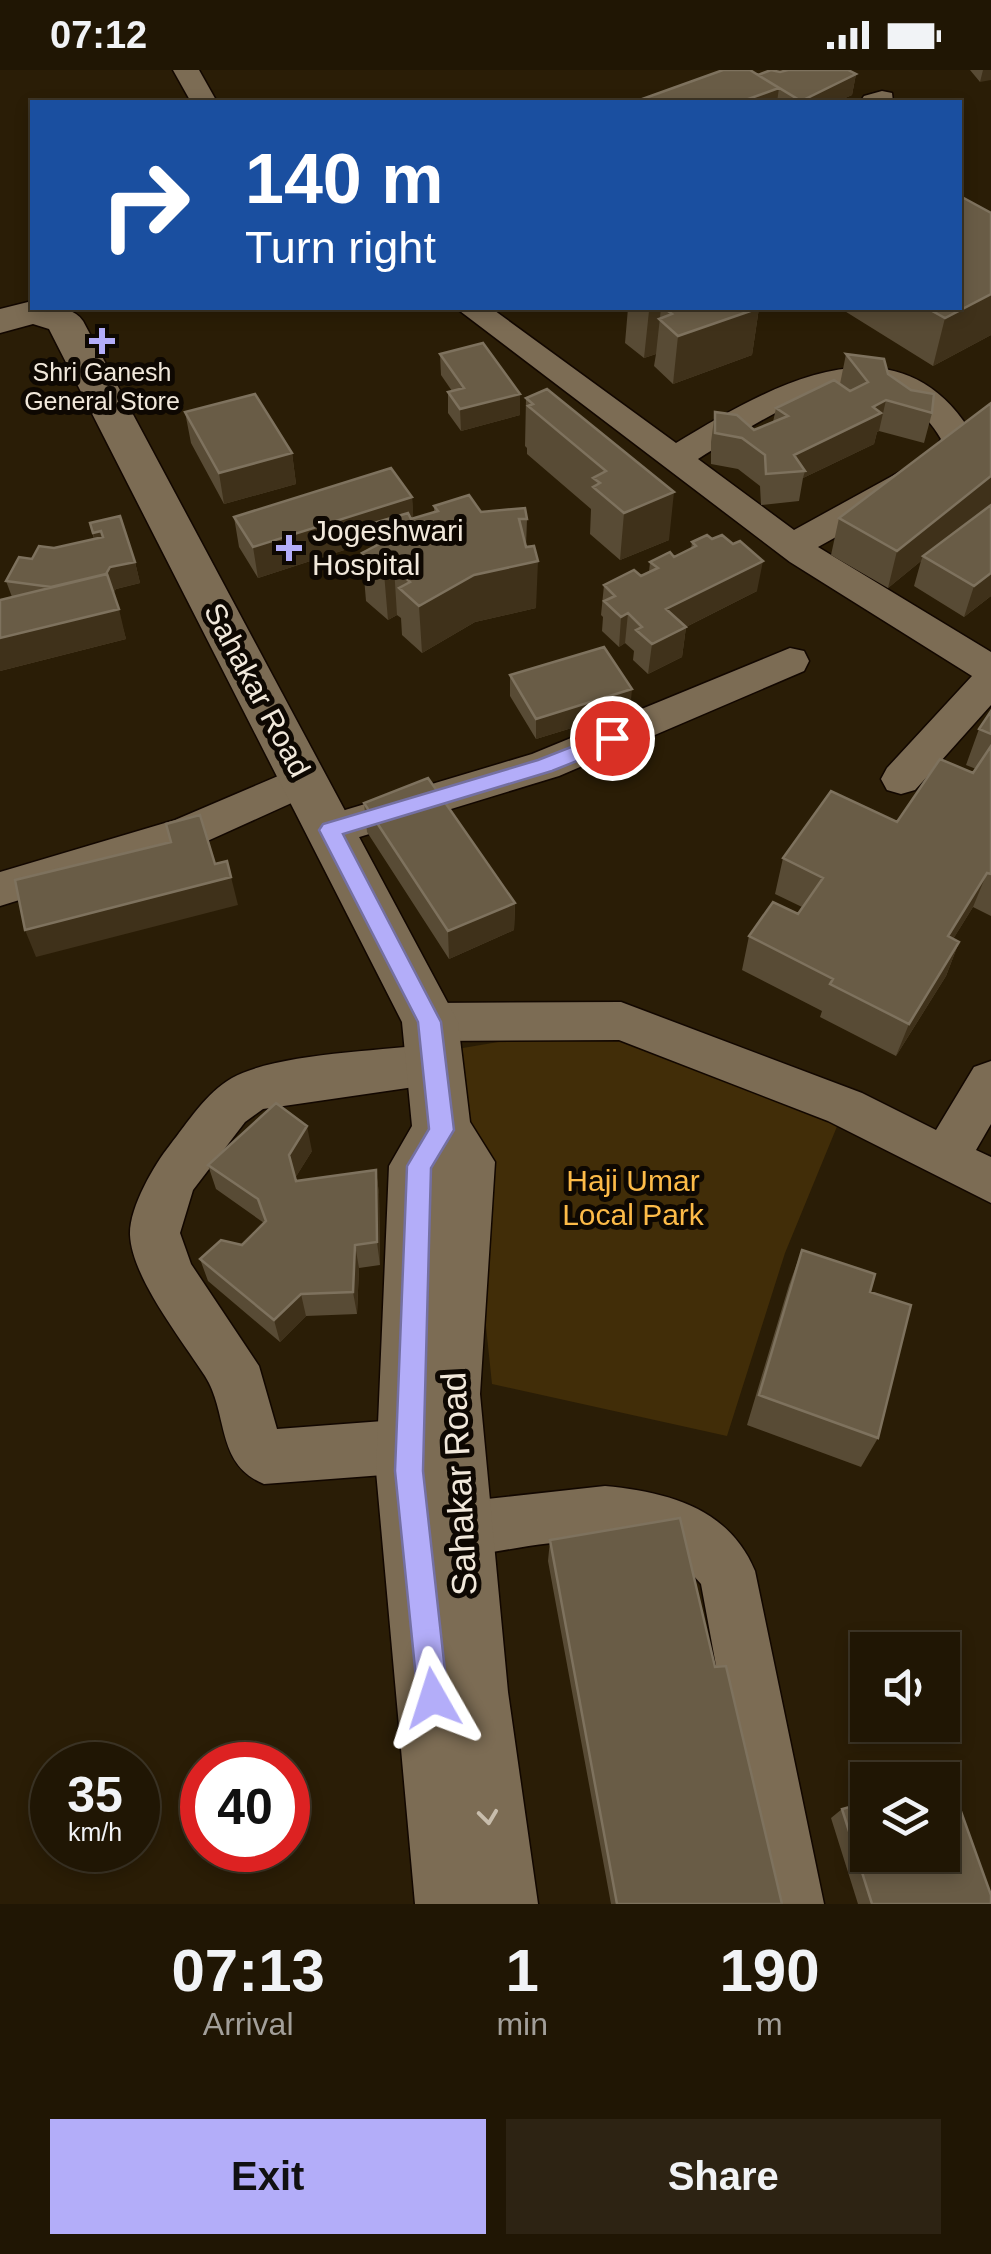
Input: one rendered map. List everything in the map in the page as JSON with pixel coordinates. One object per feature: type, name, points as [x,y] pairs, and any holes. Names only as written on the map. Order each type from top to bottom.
[{"type":"street","points":[[186,70],[203,100]]},
{"type":"street","points":[[475,310],[792,546],[991,670]]},
{"type":"street","name":"Sahakar Road","points":[[0,321],[33,312],[64,322],[330,830],[432,1043],[442,1130],[466,1162],[448,1394],[459,1530],[453,1695],[454,1904]]},
{"type":"street","points":[[675,459],[704,440],[846,376],[878,375],[924,398],[952,426],[958,440],[948,460],[792,546]]},
{"type":"street","points":[[330,830],[544,765],[790,661]]},
{"type":"street","points":[[901,779],[991,680]]},
{"type":"street","points":[[0,889],[188,832],[304,780]]},
{"type":"street","points":[[410,1446],[264,1457],[250,1435],[240,1384],[173,1281],[155,1233],[171,1180],[228,1108],[249,1092],[432,1043],[621,1021],[845,1107],[991,1181]]},
{"type":"street","points":[[946,1157],[991,1081]]},
{"type":"street","name":"Sahakar Road","points":[[442,1130],[419,1166],[410,1446],[453,1695],[499,1904]]},
{"type":"street","points":[[459,1530],[600,1512],[667,1525],[700,1537],[719,1556],[727,1571],[792,1904]]},
{"type":"green space","name":"Haji Umar Local Park","points":[[621,1021],[845,1107],[785,1253],[727,1436],[492,1384],[457,1049]]},
{"type":"building","points":[[723,70],[750,70],[779,88],[746,100],[640,100]]},
{"type":"building","points":[[771,70],[848,70],[856,74],[803,100],[758,75]]},
{"type":"building","points":[[962,197],[991,213],[991,294],[962,309]]},
{"type":"building","points":[[667,310],[753,310],[678,336],[659,319],[672,314]]},
{"type":"building","points":[[931,310],[960,310],[945,318]]},
{"type":"building","points":[[483,343],[520,394],[460,409],[448,392],[464,388],[440,354]]},
{"type":"building","points":[[846,354],[884,359],[888,374],[911,390],[934,394],[932,413],[886,400],[873,407],[881,413],[794,455],[805,471],[766,474],[765,455],[742,438],[715,433],[715,412],[737,415],[754,430],[788,416],[776,408],[834,380],[850,391],[868,382]]},
{"type":"building","points":[[547,389],[674,492],[624,513],[593,487],[600,483],[593,478],[606,471],[528,406],[533,404],[526,398]]},
{"type":"building","points":[[255,394],[292,453],[219,473],[185,412]]},
{"type":"building","points":[[991,403],[991,476],[897,551],[839,518]]},
{"type":"building","points":[[391,468],[412,497],[253,547],[234,517]]},
{"type":"building","points":[[469,495],[481,512],[525,508],[527,519],[519,519],[526,547],[534,546],[538,561],[474,575],[419,606],[399,588],[410,582],[394,567],[384,573],[362,553],[385,541],[374,523],[408,513],[411,519],[438,511],[434,506]]},
{"type":"building","points":[[991,505],[991,573],[974,586],[923,556]]},
{"type":"building","points":[[120,516],[135,562],[110,567],[106,574],[51,587],[6,581],[19,557],[32,559],[39,546],[54,548],[103,537],[101,531],[93,533],[90,523]]},
{"type":"building","points":[[707,535],[712,539],[722,535],[733,544],[740,541],[763,561],[666,609],[686,627],[652,644],[636,630],[642,627],[628,613],[621,617],[604,601],[615,596],[604,585],[634,570],[641,576],[658,568],[650,562],[670,552],[674,557],[696,546],[692,542]]},
{"type":"building","points":[[107,574],[119,609],[0,638],[0,600]]},
{"type":"building","points":[[604,647],[632,689],[536,719],[510,675]]},
{"type":"building","points":[[991,711],[991,734],[979,729]]},
{"type":"building","points":[[991,746],[991,874],[987,873],[948,936],[959,942],[909,1024],[830,984],[833,979],[749,936],[773,902],[798,914],[823,878],[783,858],[831,791],[897,822],[940,759],[973,773]]},
{"type":"building","points":[[428,778],[515,903],[448,931],[364,803]]},
{"type":"building","points":[[200,815],[215,864],[227,861],[231,877],[25,930],[15,880],[171,842],[166,824]]},
{"type":"building","points":[[276,1103],[307,1126],[289,1155],[296,1181],[376,1170],[377,1242],[355,1245],[353,1292],[301,1294],[274,1320],[200,1259],[221,1240],[242,1245],[266,1221],[258,1199],[208,1165]]},
{"type":"building","points":[[802,1250],[875,1274],[870,1292],[911,1305],[878,1438],[759,1395]]},
{"type":"building","points":[[680,1518],[715,1667],[726,1666],[782,1904],[617,1904],[550,1540]]},
{"type":"building","points":[[850,1807],[850,1834],[842,1809]]},
{"type":"building","points":[[960,1809],[991,1904],[872,1904],[862,1872],[960,1872]]},
{"type":"place","name":"Shri Ganesh General Store","points":[[102,341]]},
{"type":"place","name":"Jogeshwari Hospital","points":[[289,548]]},
{"type":"route","points":[[433,1698],[409,1471],[419,1166],[442,1130],[430,1022],[330,830],[544,765],[612,738]]}]
